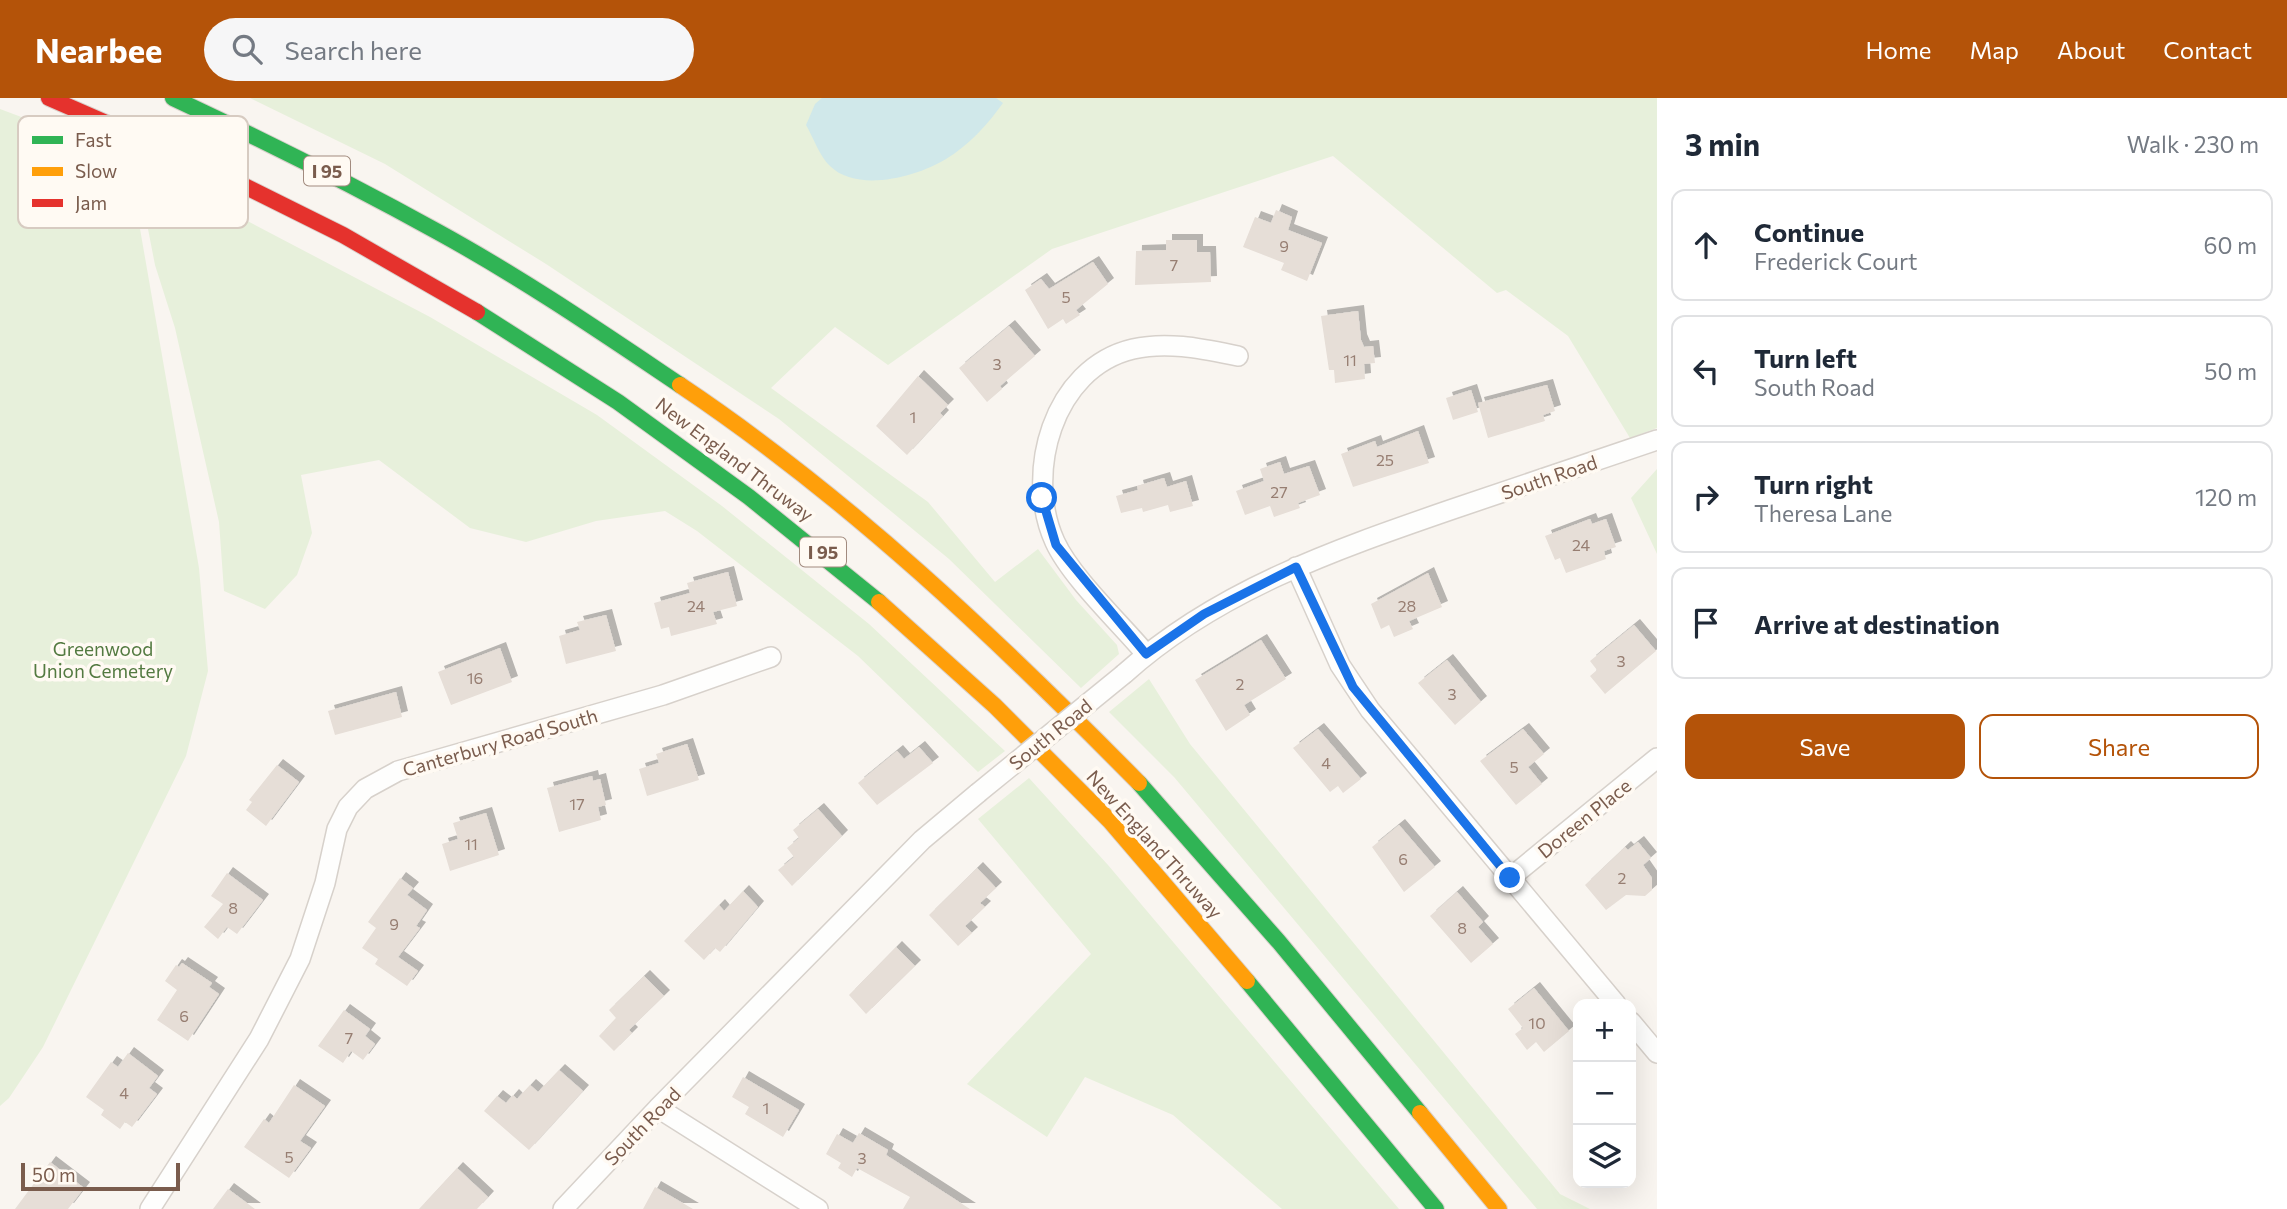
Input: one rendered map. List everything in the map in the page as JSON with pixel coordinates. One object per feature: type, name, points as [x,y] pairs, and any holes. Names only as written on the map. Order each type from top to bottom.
[{"type":"highway","name":"New England Thruway","points":[[49,98],[90,116]]},
{"type":"highway","name":"New England Thruway","points":[[173,98],[213,116]]},
{"type":"highway","points":[[180,98],[214,116]]},
{"type":"highway","name":"New England Thruway","points":[[248,133],[362,189],[573,312],[762,444],[912,566],[1031,674],[1149,794],[1259,919],[1499,1209]]},
{"type":"highway","name":"New England Thruway","points":[[248,185],[456,296],[649,421],[833,560],[1005,714],[1113,825],[1436,1209]]},
{"type":"street","points":[[1146,654],[1056,545],[1042,498],[1044,448],[1053,424],[1068,399],[1084,378],[1105,361],[1130,350],[1160,346],[1194,347],[1238,356]]},
{"type":"street","name":"South Road","points":[[563,1209],[658,1108],[922,840],[1146,654],[1204,614],[1296,567],[1427,518],[1657,440]]},
{"type":"street","points":[[1296,567],[1353,687],[1612,999]]},
{"type":"street","name":"Canterbury Road South","points":[[150,1209],[265,1028],[300,959],[326,883],[337,829],[348,807],[365,789],[398,771],[663,695],[771,657]]},
{"type":"street","name":"Doreen Place","points":[[1510,878],[1657,758]]},
{"type":"street","points":[[1636,1028],[1657,1053]]},
{"type":"street","points":[[658,1108],[818,1209]]},
{"type":"green space","points":[[250,98],[1657,98],[1657,428],[1630,438],[1568,336],[1506,290],[1497,293],[1333,156],[1052,249],[888,365],[835,327],[771,388],[928,502],[995,582],[1038,549],[1076,600],[1117,645],[1119,654],[1081,688],[949,559],[779,419],[546,264],[385,164]]},
{"type":"green space","name":"Greenwood Union Cemetery","points":[[0,109],[19,116],[18,228],[140,228],[199,568],[208,671],[186,756],[43,1047],[9,1098],[0,1106]]},
{"type":"green space","points":[[248,221],[430,317],[597,415],[722,506],[869,624],[1005,751],[978,772],[858,656],[697,531],[665,511],[596,521],[526,542],[470,528],[379,460],[301,475],[312,533],[297,575],[265,609],[224,591],[219,522],[175,328],[155,265],[148,229],[248,228]]},
{"type":"green space","points":[[1657,469],[1657,554],[1631,498]]},
{"type":"green space","points":[[1149,679],[1190,744],[1560,1194],[1590,1209],[1537,1209],[1174,777],[1109,712]]},
{"type":"green space","points":[[1029,778],[1108,865],[1399,1209],[1282,1209],[1173,1115],[1085,1077],[1047,1137],[967,1084],[1091,954],[978,819]]},
{"type":"water","points":[[822,98],[996,98],[1003,103],[978,134],[934,166],[904,176],[871,180],[855,179],[842,174],[826,162],[820,152],[806,125],[815,104]]},
{"type":"building","points":[[1276,210],[1292,217],[1288,230],[1322,243],[1307,281],[1281,270],[1284,263],[1243,247],[1255,217],[1271,223]]},
{"type":"building","points":[[1166,240],[1197,240],[1197,252],[1210,252],[1211,282],[1135,285],[1136,251],[1166,250]]},
{"type":"building","points":[[1093,262],[1108,284],[1076,310],[1080,315],[1066,324],[1063,319],[1048,329],[1025,290],[1041,279],[1049,289]]},
{"type":"building","points":[[1358,311],[1361,340],[1364,347],[1373,346],[1375,363],[1364,364],[1365,379],[1335,383],[1334,370],[1329,370],[1321,316]]},
{"type":"building","points":[[1009,326],[1035,356],[1000,386],[1002,389],[987,402],[959,368]]},
{"type":"building","points":[[918,376],[948,405],[940,413],[943,416],[907,455],[876,426]]},
{"type":"building","points":[[1547,385],[1555,411],[1543,415],[1545,421],[1488,438],[1478,403]]},
{"type":"building","points":[[1471,390],[1478,412],[1453,420],[1446,398]]},
{"type":"building","points":[[1418,431],[1429,463],[1353,487],[1341,454],[1375,441],[1377,447]]},
{"type":"building","points":[[1280,462],[1284,474],[1309,466],[1320,495],[1298,503],[1300,508],[1274,517],[1270,506],[1245,515],[1236,491],[1264,481],[1260,469]]},
{"type":"building","points":[[1164,478],[1167,487],[1186,481],[1193,506],[1170,512],[1168,505],[1143,512],[1142,508],[1121,513],[1116,496],[1138,490],[1137,486]]},
{"type":"building","points":[[1590,519],[1592,524],[1606,519],[1616,547],[1604,551],[1606,559],[1566,573],[1560,558],[1555,560],[1545,536]]},
{"type":"building","points":[[728,572],[737,606],[713,612],[717,624],[671,636],[669,627],[661,629],[654,603],[690,593],[687,583]]},
{"type":"building","points":[[1428,573],[1442,607],[1409,621],[1413,629],[1394,637],[1389,625],[1381,629],[1371,604]]},
{"type":"building","points":[[606,615],[616,651],[566,664],[559,636],[580,630],[577,622]]},
{"type":"building","points":[[1634,625],[1656,651],[1605,694],[1590,676],[1597,670],[1590,661]]},
{"type":"building","points":[[1261,640],[1286,679],[1244,705],[1250,715],[1226,731],[1195,680]]},
{"type":"building","points":[[500,648],[512,682],[451,705],[438,672]]},
{"type":"building","points":[[1447,660],[1481,702],[1455,725],[1418,683]]},
{"type":"building","points":[[396,692],[402,717],[335,735],[328,711]]},
{"type":"building","points":[[1318,729],[1361,779],[1343,793],[1338,786],[1330,792],[1293,748]]},
{"type":"building","points":[[1523,729],[1544,754],[1528,767],[1542,784],[1516,805],[1480,761]]},
{"type":"building","points":[[687,744],[699,780],[647,796],[639,769],[659,763],[656,754]]},
{"type":"building","points":[[919,747],[933,763],[877,805],[858,783],[897,751],[904,759]]},
{"type":"building","points":[[277,765],[299,782],[266,826],[246,810],[252,802],[249,800]]},
{"type":"building","points":[[592,776],[593,781],[600,779],[606,805],[598,807],[601,820],[559,832],[547,788]]},
{"type":"building","points":[[818,809],[842,836],[792,886],[778,870],[794,857],[787,848],[799,838],[793,830]]},
{"type":"building","points":[[486,813],[499,855],[450,871],[442,844],[458,839],[453,823]]},
{"type":"building","points":[[1399,825],[1435,867],[1404,892],[1372,847]]},
{"type":"building","points":[[1638,842],[1651,858],[1643,865],[1652,878],[1652,890],[1645,896],[1626,895],[1606,910],[1585,885],[1625,847],[1628,850]]},
{"type":"building","points":[[977,868],[996,888],[980,903],[985,907],[965,926],[972,933],[958,946],[929,915]]},
{"type":"building","points":[[227,873],[263,900],[237,934],[227,927],[218,939],[204,927],[223,904],[211,896]]},
{"type":"building","points":[[400,878],[413,888],[407,895],[427,910],[416,926],[420,928],[398,957],[418,971],[407,986],[375,964],[378,959],[362,948],[376,928],[368,922]]},
{"type":"building","points":[[743,891],[758,907],[720,952],[715,948],[704,960],[684,941],[719,905],[724,911]]},
{"type":"building","points":[[1457,892],[1483,922],[1478,927],[1493,944],[1471,963],[1430,916]]},
{"type":"building","points":[[896,947],[915,966],[866,1014],[849,995]]},
{"type":"building","points":[[182,963],[212,983],[209,987],[219,994],[188,1041],[157,1020],[177,990],[165,981],[176,965],[179,967]]},
{"type":"building","points":[[644,976],[664,996],[629,1030],[632,1033],[614,1051],[599,1036],[616,1018],[609,1010]]},
{"type":"building","points":[[1534,988],[1569,1031],[1544,1052],[1536,1042],[1527,1050],[1515,1034],[1523,1028],[1508,1009]]},
{"type":"building","points":[[344,1010],[370,1029],[365,1036],[375,1044],[363,1060],[351,1051],[343,1063],[318,1046]]},
{"type":"building","points":[[128,1053],[158,1076],[149,1088],[157,1094],[132,1127],[125,1122],[120,1129],[101,1115],[104,1110],[86,1097],[111,1062],[118,1067]]},
{"type":"building","points":[[559,1070],[583,1091],[529,1150],[484,1111],[497,1096],[506,1103],[513,1095],[517,1099],[530,1085],[538,1092]]},
{"type":"building","points":[[743,1077],[799,1110],[783,1137],[745,1114],[749,1107],[732,1097]]},
{"type":"building","points":[[294,1085],[325,1106],[300,1141],[311,1148],[289,1178],[244,1147],[264,1119],[269,1123]]},
{"type":"building","points":[[859,1133],[888,1150],[886,1155],[970,1209],[903,1209],[910,1197],[857,1168],[852,1177],[838,1168],[841,1163],[826,1154],[837,1134],[853,1143]]},
{"type":"building","points":[[50,1162],[84,1188],[68,1209],[15,1209]]},
{"type":"building","points":[[457,1168],[488,1197],[477,1209],[419,1209]]},
{"type":"building","points":[[655,1187],[693,1209],[643,1209]]},
{"type":"building","points":[[228,1189],[255,1209],[213,1209]]},
{"type":"traffic: fast","points":[[173,98],[210,116]]},
{"type":"traffic: fast","points":[[248,134],[405,214],[500,268],[680,385]]},
{"type":"traffic: fast","points":[[477,312],[618,402],[749,497],[879,602]]},
{"type":"traffic: fast","points":[[1139,783],[1279,942],[1420,1113]]},
{"type":"traffic: fast","points":[[1247,981],[1436,1209]]},
{"type":"traffic: slow","points":[[680,385],[803,475],[920,572],[1031,676],[1139,783]]},
{"type":"traffic: slow","points":[[879,602],[995,706],[1110,821],[1247,981]]},
{"type":"traffic: slow","points":[[1420,1113],[1499,1209]]},
{"type":"traffic: jam","points":[[49,98],[90,116]]},
{"type":"traffic: jam","points":[[248,188],[343,235],[477,312]]},
{"type":"route","points":[[1042,498],[1047,523],[1056,545],[1069,565],[1146,654],[1204,614],[1296,567],[1340,665],[1353,687],[1510,878]]}]
